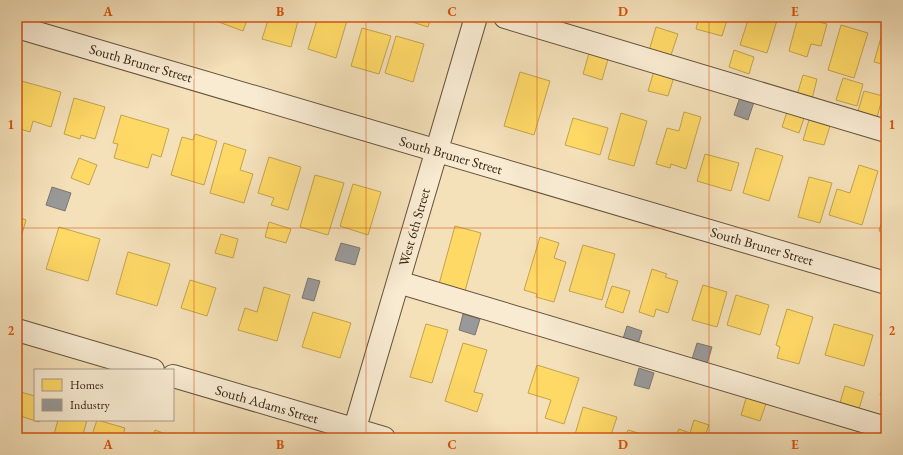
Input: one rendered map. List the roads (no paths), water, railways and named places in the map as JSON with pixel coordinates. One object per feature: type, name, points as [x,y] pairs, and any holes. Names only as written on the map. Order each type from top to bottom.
[{"type":"street","name":"West 6th Street","points":[[353,434],[476,17]]},
{"type":"street","points":[[505,17],[886,130]]},
{"type":"street","name":"South Bruner Street","points":[[17,27],[886,283]]},
{"type":"street","points":[[398,282],[886,428]]},
{"type":"street","points":[[17,330],[150,369]]},
{"type":"street","name":"South Adams Street","points":[[174,376],[353,434],[384,438]]}]
